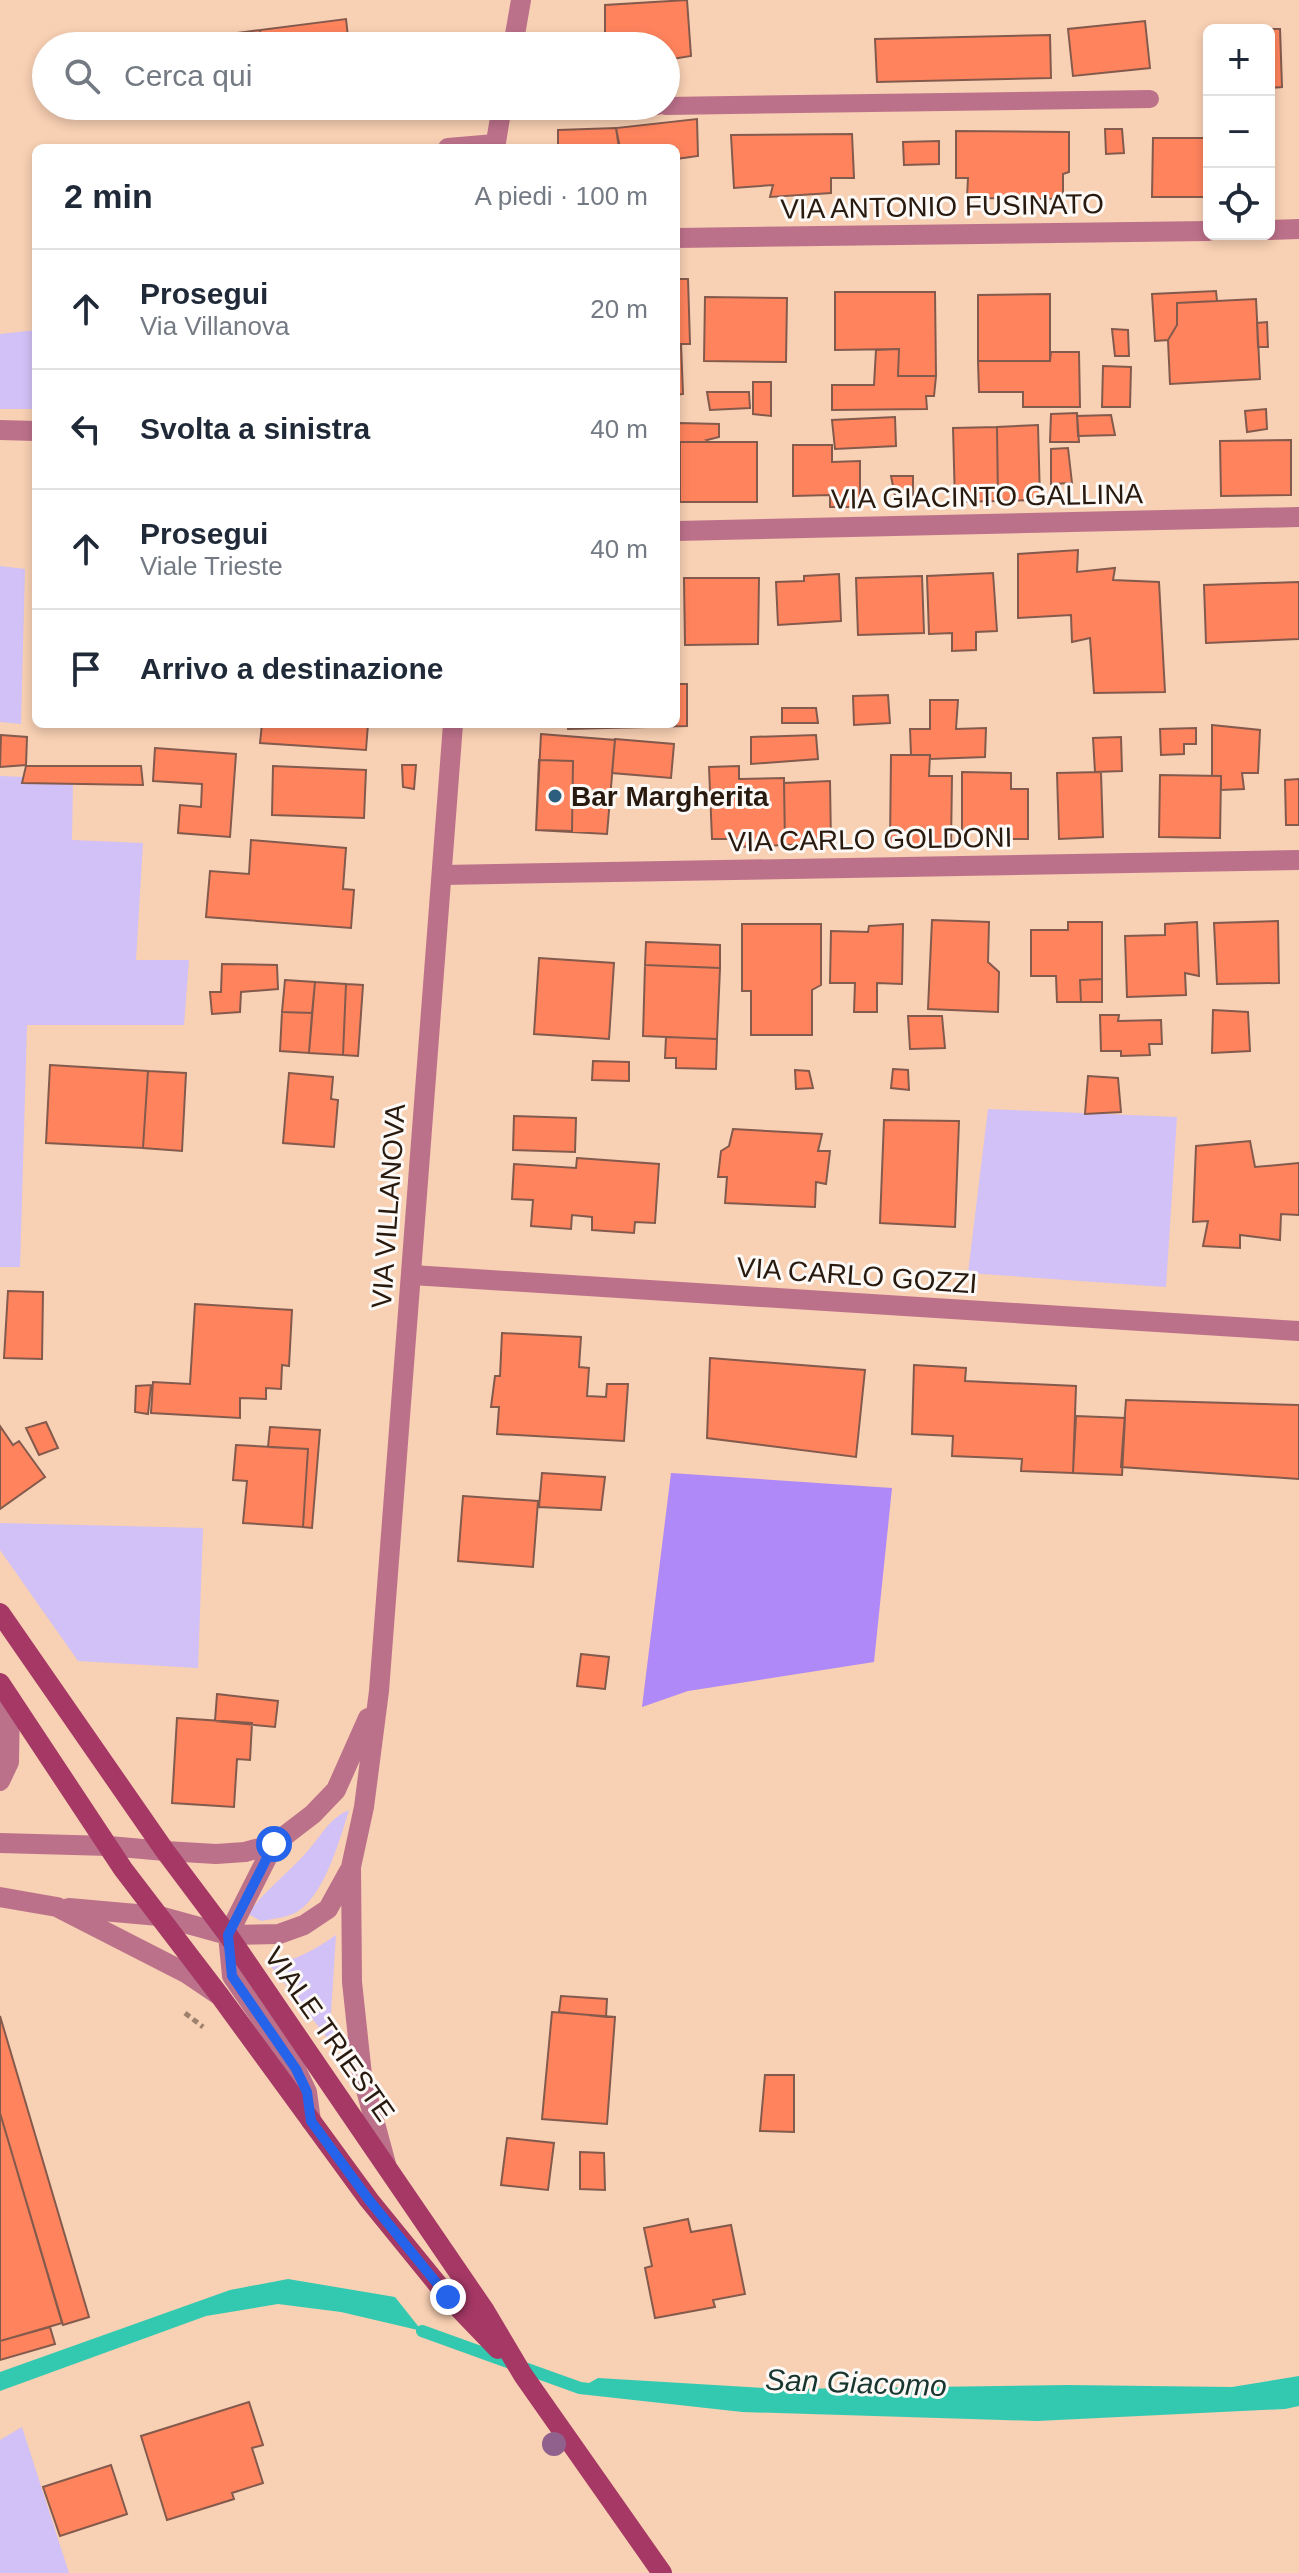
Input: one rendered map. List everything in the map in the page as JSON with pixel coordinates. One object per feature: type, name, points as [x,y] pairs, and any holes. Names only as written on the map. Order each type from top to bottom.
[{"type":"main road","name":"VIALE TRIESTE","points":[[0,1613],[386,2164],[485,2311],[523,2375],[662,2573]]},
{"type":"main road","name":"VIALE TRIESTE","points":[[5,1690],[123,1869],[369,2200],[448,2297],[523,2375]]},
{"type":"street","points":[[514,32],[516,3]]},
{"type":"street","points":[[495,144],[500,120]]},
{"type":"street","points":[[1275,230],[1299,229]]},
{"type":"street","name":"VIA ANTONIO FUSINATO","points":[[680,238],[1203,231]]},
{"type":"street","points":[[0,430],[32,431]]},
{"type":"street","name":"VIA GIACINTO GALLINA","points":[[680,531],[1299,517]]},
{"type":"street","name":"VIA VILLANOVA","points":[[386,2164],[362,2075],[352,1982],[351,1867],[364,1807],[379,1691],[453,728]]},
{"type":"street","name":"VIA CARLO GOLDONI","points":[[443,875],[1299,860]]},
{"type":"street","name":"VIA CARLO GOZZI","points":[[412,1275],[1299,1331]]},
{"type":"street","points":[[0,1781],[9,1762],[5,1690]]},
{"type":"street","name":"VIA VILLANOVA","points":[[0,1843],[109,1846],[216,1854],[245,1852],[274,1844],[313,1814],[336,1790],[379,1691]]},
{"type":"street","name":"VIA VILLANOVA","points":[[274,1844],[228,1935],[279,1934],[304,1925],[328,1909],[351,1867]]},
{"type":"street","points":[[0,1897],[57,1907],[159,1916],[228,1935],[232,1976],[296,2069],[307,2092],[311,2121]]},
{"type":"street","points":[[57,1907],[186,1973],[220,1996]]},
{"type":"lane","points":[[680,106],[1150,99]]},
{"type":"path","points":[[175,2004],[207,2030]]},
{"type":"shaded area","points":[[32,330],[32,409],[0,409],[0,334]]},
{"type":"shaded area","points":[[0,566],[25,569],[21,724],[0,722]]},
{"type":"shaded area","points":[[0,776],[73,779],[72,840],[143,843],[136,960],[189,960],[184,1025],[27,1025],[20,1267],[0,1267]]},
{"type":"shaded area","points":[[988,1109],[1177,1117],[1166,1287],[968,1273]]},
{"type":"shaded area","points":[[671,1473],[892,1488],[874,1662],[688,1691],[642,1707]]},
{"type":"shaded area","points":[[0,1523],[203,1528],[198,1668],[78,1661],[0,1550]]},
{"type":"shaded area","points":[[349,1810],[329,1868],[304,1907],[293,1914],[261,1921],[248,1914],[330,1823]]},
{"type":"shaded area","points":[[336,1935],[331,2013],[337,2050],[269,1964],[304,1954]]},
{"type":"shaded area","points":[[22,2427],[69,2573],[0,2573],[0,2440]]},
{"type":"water","points":[[288,2279],[395,2297],[422,2331],[341,2312],[278,2304],[206,2316],[0,2391],[0,2372],[230,2290]]},
{"type":"water","points":[[1299,2376],[1299,2400],[1284,2403],[1037,2415],[743,2406],[580,2388],[598,2378],[780,2389],[1067,2385],[1232,2387]]},
{"type":"building","points":[[687,0],[691,56],[680,58],[680,32],[605,32],[605,5]]},
{"type":"building","points":[[346,19],[347,32],[260,32]]},
{"type":"building","points":[[1145,21],[1150,68],[1073,76],[1068,29]]},
{"type":"building","points":[[1275,29],[1280,29],[1282,87],[1275,88]]},
{"type":"building","points":[[1050,35],[1051,78],[877,82],[875,39]]},
{"type":"building","points":[[697,119],[698,156],[680,158],[680,144],[619,144],[616,128]]},
{"type":"building","points":[[616,128],[618,144],[558,144],[558,130]]},
{"type":"building","points":[[1105,129],[1122,129],[1124,153],[1106,154]]},
{"type":"building","points":[[956,131],[1069,132],[1069,172],[1063,174],[1063,199],[967,198],[968,178],[956,178]]},
{"type":"building","points":[[852,134],[854,178],[831,178],[831,193],[770,197],[773,185],[734,188],[731,135]]},
{"type":"building","points":[[1153,138],[1203,138],[1203,197],[1152,197]]},
{"type":"building","points":[[939,141],[939,164],[904,165],[903,142]]},
{"type":"building","points":[[680,279],[688,279],[690,344],[681,344],[683,394],[680,394]]},
{"type":"building","points":[[1216,291],[1217,301],[1177,303],[1177,325],[1168,340],[1155,341],[1152,294]]},
{"type":"building","points":[[835,292],[935,292],[936,376],[898,376],[899,349],[835,350]]},
{"type":"building","points":[[1050,294],[1050,361],[978,361],[978,295]]},
{"type":"building","points":[[705,297],[787,298],[786,362],[704,361]]},
{"type":"building","points":[[1256,299],[1260,379],[1170,384],[1168,340],[1177,325],[1177,303]]},
{"type":"building","points":[[1267,322],[1268,347],[1258,347],[1257,323]]},
{"type":"building","points":[[1112,329],[1128,330],[1129,356],[1115,356]]},
{"type":"building","points":[[899,349],[898,376],[936,376],[934,396],[926,396],[927,409],[832,410],[832,385],[874,385],[876,350]]},
{"type":"building","points":[[1051,352],[1079,352],[1080,407],[1023,407],[1023,392],[979,392],[978,361],[1050,361]]},
{"type":"building","points":[[1103,366],[1131,367],[1130,407],[1102,407]]},
{"type":"building","points":[[753,382],[771,382],[771,416],[753,414]]},
{"type":"building","points":[[707,392],[749,392],[750,408],[710,410]]},
{"type":"building","points":[[1266,409],[1267,429],[1247,432],[1245,411]]},
{"type":"building","points":[[1077,413],[1079,442],[1050,442],[1051,414]]},
{"type":"building","points":[[1111,415],[1115,435],[1078,436],[1077,416]]},
{"type":"building","points":[[895,417],[896,446],[835,449],[832,420]]},
{"type":"building","points":[[680,423],[719,424],[719,437],[707,440],[712,442],[680,442]]},
{"type":"building","points":[[1038,425],[1040,500],[998,501],[997,427]]},
{"type":"building","points":[[997,427],[998,501],[955,502],[953,428]]},
{"type":"building","points":[[1291,440],[1291,495],[1221,496],[1220,441]]},
{"type":"building","points":[[680,442],[757,442],[757,502],[680,502]]},
{"type":"building","points":[[793,445],[832,445],[832,462],[860,461],[860,507],[830,507],[830,495],[793,496]]},
{"type":"building","points":[[1068,448],[1072,483],[1051,484],[1051,449]]},
{"type":"building","points":[[891,476],[913,476],[913,495],[895,496]]},
{"type":"building","points":[[1078,550],[1077,572],[1115,568],[1113,580],[1159,582],[1165,692],[1094,693],[1090,638],[1072,642],[1071,615],[1018,618],[1018,554]]},
{"type":"building","points":[[993,573],[997,631],[976,632],[976,650],[952,651],[952,633],[929,634],[927,576]]},
{"type":"building","points":[[839,574],[841,621],[778,625],[776,582],[804,581],[804,576]]},
{"type":"building","points":[[922,576],[924,633],[858,635],[856,578]]},
{"type":"building","points":[[684,578],[759,578],[758,644],[685,645]]},
{"type":"building","points":[[1299,582],[1299,639],[1206,643],[1204,585]]},
{"type":"building","points":[[680,684],[687,684],[687,726],[680,726]]},
{"type":"building","points":[[888,695],[890,723],[854,725],[853,696]]},
{"type":"building","points":[[930,700],[958,700],[956,729],[986,728],[985,757],[930,759],[930,755],[911,755],[910,729],[930,729]]},
{"type":"building","points":[[782,708],[816,708],[818,723],[782,723]]},
{"type":"building","points":[[1212,725],[1260,730],[1258,773],[1242,773],[1244,789],[1221,790],[1221,776],[1212,776]]},
{"type":"building","points":[[262,728],[368,728],[366,750],[260,743]]},
{"type":"building","points":[[1196,728],[1196,744],[1184,744],[1184,754],[1161,755],[1160,729]]},
{"type":"building","points":[[541,734],[615,740],[607,834],[536,830]]},
{"type":"building","points":[[1,735],[27,737],[26,765],[0,767]]},
{"type":"building","points":[[816,735],[818,759],[751,764],[751,737]]},
{"type":"building","points":[[1121,737],[1122,771],[1095,772],[1093,738]]},
{"type":"building","points":[[615,739],[674,744],[671,778],[612,773]]},
{"type":"building","points":[[155,748],[236,754],[230,837],[178,833],[180,805],[201,807],[202,784],[153,781]]},
{"type":"building","points":[[891,755],[930,755],[929,776],[952,776],[951,846],[890,845]]},
{"type":"building","name":"Bar Margherita","points":[[539,760],[573,761],[572,831],[536,830]]},
{"type":"building","points":[[402,765],[416,765],[414,789],[403,787]]},
{"type":"building","points":[[26,766],[141,766],[143,785],[22,783]]},
{"type":"building","points":[[273,766],[366,770],[364,818],[272,815]]},
{"type":"building","points":[[739,766],[739,779],[784,778],[785,845],[739,847],[738,839],[712,839],[709,767]]},
{"type":"building","points":[[962,772],[1011,773],[1011,789],[1028,789],[1028,839],[999,839],[999,832],[962,832]]},
{"type":"building","points":[[1101,772],[1103,837],[1059,839],[1057,773]]},
{"type":"building","points":[[1160,775],[1221,776],[1220,838],[1159,837]]},
{"type":"building","points":[[1299,779],[1299,825],[1286,825],[1285,780]]},
{"type":"building","points":[[830,781],[831,844],[785,845],[784,783]]},
{"type":"building","points":[[251,840],[346,848],[343,889],[354,890],[351,928],[206,917],[210,871],[249,874]]},
{"type":"building","points":[[932,920],[989,922],[988,962],[999,972],[998,1012],[928,1009]]},
{"type":"building","points":[[1278,921],[1279,983],[1217,984],[1214,923]]},
{"type":"building","points":[[1068,922],[1102,922],[1102,979],[1080,980],[1081,1002],[1057,1002],[1056,976],[1031,976],[1031,930],[1068,930]]},
{"type":"building","points":[[1197,922],[1199,976],[1185,973],[1186,995],[1127,997],[1125,936],[1165,935],[1165,924]]},
{"type":"building","points":[[742,924],[821,924],[821,985],[812,990],[812,1035],[751,1035],[751,991],[742,991]]},
{"type":"building","points":[[903,924],[902,984],[877,983],[877,1012],[854,1012],[855,983],[830,983],[831,931],[868,932],[869,926]]},
{"type":"building","points":[[646,942],[720,945],[720,968],[645,965]]},
{"type":"building","points":[[539,958],[614,963],[609,1039],[534,1034]]},
{"type":"building","points":[[222,964],[277,965],[278,989],[241,992],[240,1012],[212,1014],[210,992],[221,992]]},
{"type":"building","points":[[645,965],[720,968],[717,1039],[643,1036]]},
{"type":"building","points":[[1102,979],[1102,1002],[1081,1002],[1080,980]]},
{"type":"building","points":[[285,980],[315,982],[312,1013],[282,1012]]},
{"type":"building","points":[[315,982],[346,984],[343,1055],[309,1053]]},
{"type":"building","points":[[346,984],[363,985],[358,1056],[343,1055]]},
{"type":"building","points":[[1213,1010],[1248,1012],[1250,1051],[1212,1053]]},
{"type":"building","points":[[282,1012],[312,1013],[309,1053],[280,1051]]},
{"type":"building","points":[[1100,1015],[1119,1015],[1118,1021],[1161,1020],[1162,1044],[1149,1044],[1150,1055],[1121,1056],[1121,1051],[1101,1051]]},
{"type":"building","points":[[908,1016],[942,1016],[945,1048],[910,1049]]},
{"type":"building","points":[[666,1037],[717,1039],[716,1069],[676,1068],[676,1058],[665,1058]]},
{"type":"building","points":[[593,1061],[629,1062],[629,1081],[592,1080]]},
{"type":"building","points":[[50,1065],[148,1071],[143,1148],[46,1143]]},
{"type":"building","points":[[893,1069],[908,1070],[909,1090],[891,1088]]},
{"type":"building","points":[[795,1070],[809,1071],[813,1088],[796,1089]]},
{"type":"building","points":[[148,1071],[186,1073],[182,1151],[143,1148]]},
{"type":"building","points":[[289,1073],[333,1077],[331,1099],[338,1100],[334,1147],[283,1143]]},
{"type":"building","points":[[1088,1076],[1118,1078],[1121,1112],[1085,1114]]},
{"type":"building","points":[[514,1116],[576,1118],[575,1152],[513,1150]]},
{"type":"building","points":[[884,1120],[959,1121],[955,1227],[880,1223]]},
{"type":"building","points":[[733,1129],[822,1134],[818,1151],[830,1151],[826,1184],[816,1182],[815,1207],[725,1203],[727,1177],[718,1177],[721,1151],[729,1146]]},
{"type":"building","points":[[1250,1141],[1255,1167],[1299,1163],[1299,1215],[1281,1214],[1280,1240],[1240,1235],[1240,1248],[1203,1246],[1208,1221],[1193,1222],[1196,1146]]},
{"type":"building","points":[[577,1158],[659,1164],[655,1223],[635,1222],[634,1233],[592,1230],[592,1217],[572,1215],[571,1229],[531,1226],[533,1200],[512,1199],[514,1164],[576,1168]]},
{"type":"building","points":[[8,1291],[43,1292],[42,1359],[4,1358]]},
{"type":"building","points":[[195,1304],[292,1310],[289,1366],[282,1365],[281,1389],[266,1388],[266,1399],[240,1398],[240,1418],[151,1413],[153,1382],[190,1384]]},
{"type":"building","points":[[502,1333],[581,1337],[579,1367],[589,1368],[587,1396],[606,1397],[607,1384],[628,1384],[624,1441],[497,1434],[499,1407],[491,1407],[495,1376],[500,1376]]},
{"type":"building","points":[[710,1358],[865,1370],[856,1457],[707,1438]]},
{"type":"building","points":[[914,1365],[966,1368],[965,1381],[1076,1386],[1073,1473],[1021,1471],[1022,1459],[952,1456],[953,1436],[912,1434]]},
{"type":"building","points":[[151,1385],[148,1414],[135,1412],[136,1386]]},
{"type":"building","points":[[1126,1400],[1299,1405],[1299,1479],[1121,1467]]},
{"type":"building","points":[[1076,1416],[1125,1418],[1122,1475],[1073,1473]]},
{"type":"building","points":[[46,1422],[58,1448],[39,1455],[26,1428]]},
{"type":"building","points":[[0,1426],[13,1445],[19,1441],[45,1477],[0,1509]]},
{"type":"building","points":[[270,1427],[320,1430],[312,1528],[303,1527],[308,1449],[268,1447]]},
{"type":"building","points":[[236,1445],[308,1449],[303,1527],[243,1523],[247,1481],[233,1480]]},
{"type":"building","points":[[542,1473],[605,1477],[601,1510],[539,1507]]},
{"type":"building","points":[[463,1496],[538,1501],[533,1567],[458,1561]]},
{"type":"building","points":[[581,1654],[609,1657],[605,1689],[577,1686]]},
{"type":"building","points":[[217,1694],[278,1701],[275,1727],[215,1721]]},
{"type":"building","points":[[177,1718],[252,1723],[250,1760],[237,1759],[234,1807],[172,1803]]},
{"type":"building","points":[[561,1996],[607,1999],[606,2017],[559,2012]]},
{"type":"building","points":[[552,2012],[615,2017],[607,2124],[542,2119]]},
{"type":"building","points":[[0,2016],[89,2317],[63,2325],[0,2113]]},
{"type":"building","points":[[765,2075],[794,2075],[794,2132],[760,2131]]},
{"type":"building","points":[[0,2113],[62,2323],[0,2341]]},
{"type":"building","points":[[507,2138],[554,2143],[548,2190],[501,2185]]},
{"type":"building","points":[[580,2152],[604,2153],[605,2190],[580,2189]]},
{"type":"building","points":[[688,2219],[691,2232],[731,2225],[745,2294],[713,2300],[715,2307],[655,2318],[645,2268],[652,2266],[644,2228]]},
{"type":"building","points":[[50,2327],[55,2344],[0,2360],[0,2341]]},
{"type":"building","points":[[249,2402],[263,2445],[252,2448],[263,2483],[232,2493],[234,2499],[167,2520],[141,2436]]},
{"type":"building","points":[[111,2465],[127,2514],[60,2536],[43,2487]]},
{"type":"waterway","name":"San Giacomo","points":[[422,2331],[580,2388],[743,2406],[1037,2415],[1299,2400]]},
{"type":"place","name":"Bar Margherita","points":[[555,796]]},
{"type":"route","points":[[274,1844],[228,1935],[232,1976],[296,2069],[307,2092],[311,2121],[369,2200],[448,2297]]}]
